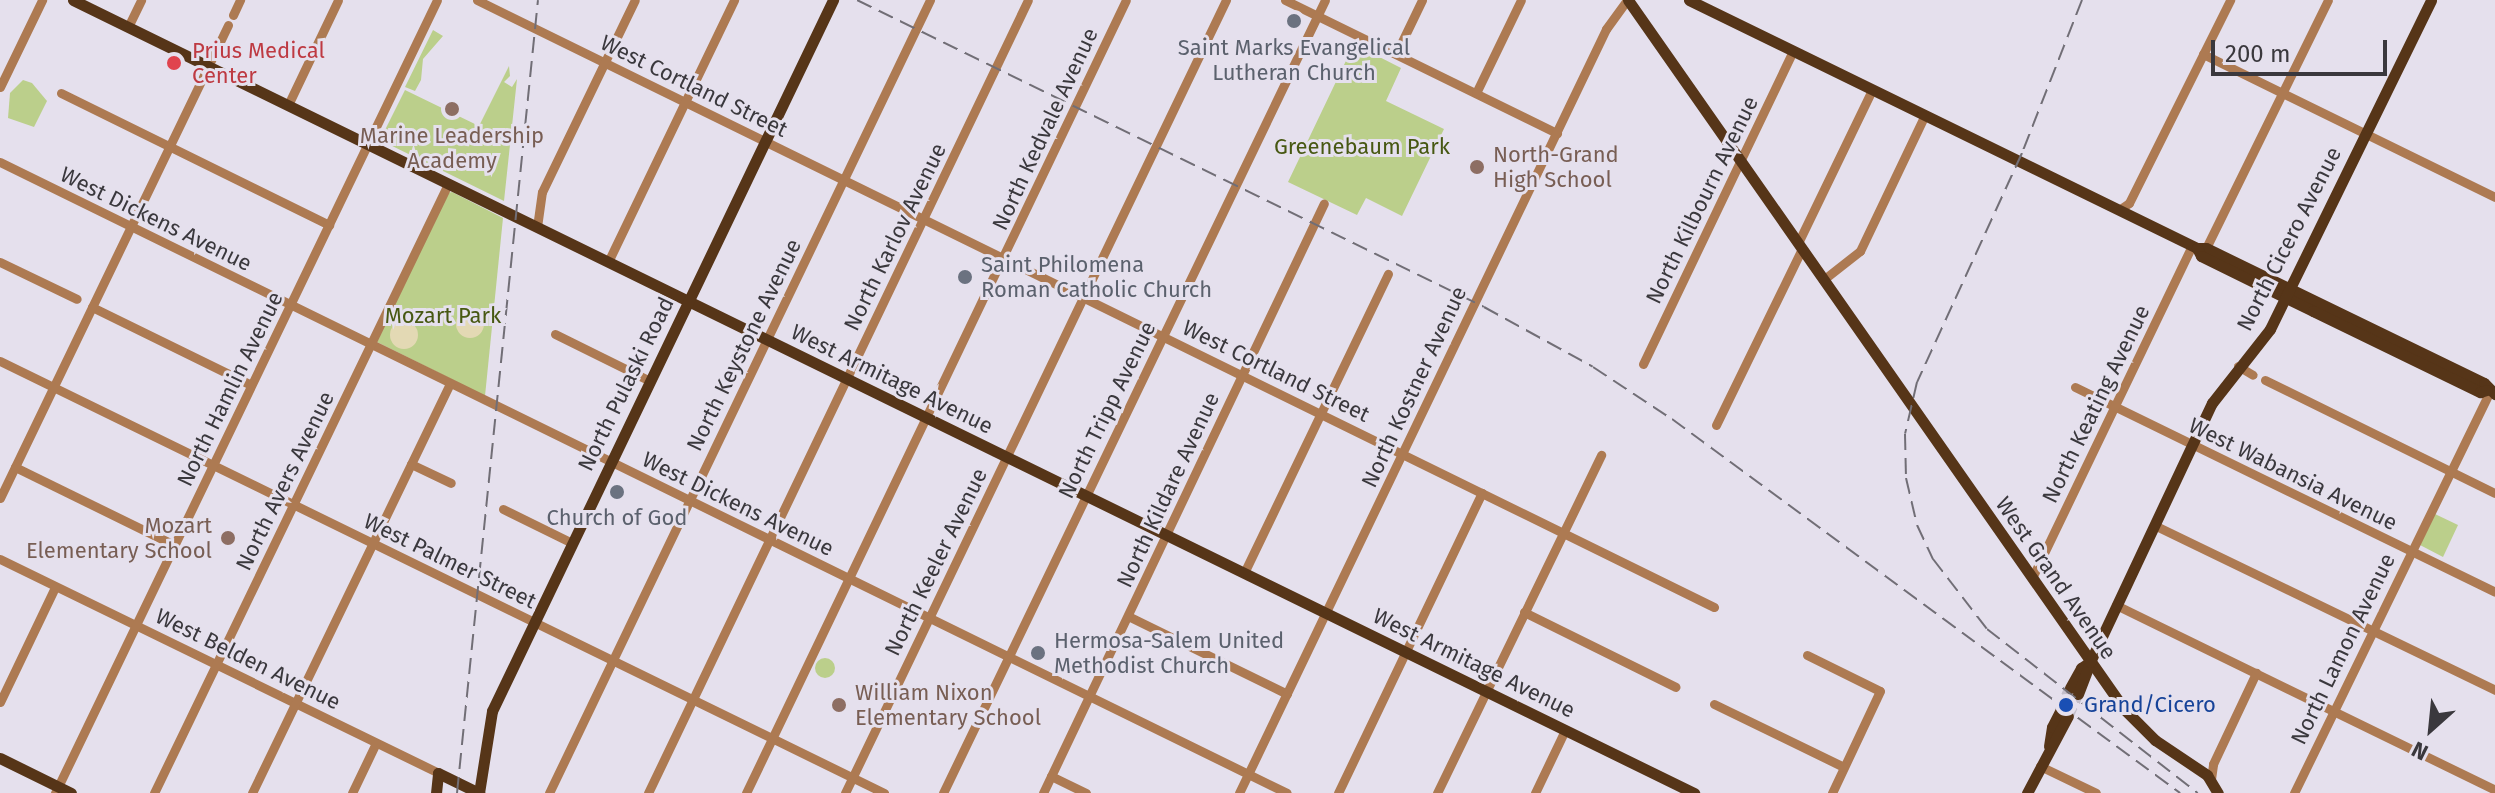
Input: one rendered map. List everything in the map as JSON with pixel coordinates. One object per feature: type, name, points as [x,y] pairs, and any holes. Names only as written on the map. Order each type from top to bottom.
[{"type":"main road","name":"West Armitage Avenue","points":[[73,0],[1694,793]]},
{"type":"main road","name":"West Grand Avenue","points":[[1627,0],[1856,327],[1857,333],[1903,393],[1903,400],[1920,417],[2090,662],[2143,729],[2211,779]]},
{"type":"main road","points":[[1689,0],[1940,122],[1944,129],[2061,186],[2070,186],[2198,247],[2201,256],[2288,293],[2480,392],[2491,392]]},
{"type":"main road","name":"North Cicero Avenue","points":[[2074,691],[2081,668],[2090,662],[2212,403],[2270,329],[2431,0]]},
{"type":"main road","name":"North Pulaski Road","points":[[479,793],[492,711],[829,1]]},
{"type":"main road","points":[[2027,793],[2049,747],[2052,727],[2064,713]]},
{"type":"main road","points":[[0,758],[56,790],[71,793]]},
{"type":"main road","points":[[436,793],[438,773]]},
{"type":"main road","name":"West Belden Avenue","points":[[438,773],[479,793]]},
{"type":"main road","points":[[2211,779],[2215,793]]},
{"type":"street","points":[[0,87],[5,66],[42,0]]},
{"type":"street","points":[[128,27],[141,0]]},
{"type":"street","points":[[233,15],[240,0]]},
{"type":"street","points":[[288,105],[338,0]]},
{"type":"street","name":"North Hamlin Avenue","points":[[56,790],[437,0]]},
{"type":"street","name":"West Cortland Street","points":[[477,0],[1714,607]]},
{"type":"street","points":[[537,227],[542,192],[635,0]]},
{"type":"street","points":[[608,262],[734,0]]},
{"type":"street","name":"North Keystone Avenue","points":[[549,793],[930,0]]},
{"type":"street","name":"North Karlov Avenue","points":[[648,793],[1028,0]]},
{"type":"street","name":"North Kedvale Avenue","points":[[746,793],[1126,0]]},
{"type":"street","name":"North Keeler Avenue","points":[[845,793],[1226,0]]},
{"type":"street","points":[[1285,0],[1557,133]]},
{"type":"street","name":"North Tripp Avenue","points":[[943,793],[1325,0]]},
{"type":"street","points":[[1396,54],[1422,0]]},
{"type":"street","points":[[1476,93],[1521,0]]},
{"type":"street","name":"North Kostner Avenue","points":[[1239,793],[1606,29],[1627,0]]},
{"type":"street","points":[[2119,210],[2129,203],[2230,0]]},
{"type":"street","name":"North Keating Avenue","points":[[2032,578],[2114,407],[2282,93],[2328,0]]},
{"type":"street","points":[[0,498],[228,25]]},
{"type":"street","name":"North Kilbourn Avenue","points":[[1643,364],[1793,51]]},
{"type":"street","points":[[2203,54],[2495,197]]},
{"type":"street","points":[[1716,425],[1872,90]]},
{"type":"street","points":[[61,93],[329,225]]},
{"type":"street","points":[[1823,280],[1860,251],[1925,115]]},
{"type":"street","name":"West Dickens Avenue","points":[[0,162],[1287,793]]},
{"type":"street","name":"North Avers Avenue","points":[[154,793],[448,184]]},
{"type":"street","name":"North Kildare Avenue","points":[[1043,793],[1324,203]]},
{"type":"street","points":[[0,262],[77,299]]},
{"type":"street","points":[[1244,573],[1388,274]]},
{"type":"street","points":[[92,307],[251,385]]},
{"type":"street","points":[[555,334],[650,381]]},
{"type":"street","name":"West Palmer Street","points":[[0,361],[884,793]]},
{"type":"street","points":[[2238,366],[2253,375]]},
{"type":"street","points":[[2265,380],[2495,493]]},
{"type":"street","points":[[252,793],[450,383]]},
{"type":"street","name":"West Wabansia Avenue","points":[[2075,387],[2495,592]]},
{"type":"street","name":"North Lamon Avenue","points":[[2294,793],[2410,551],[2491,392]]},
{"type":"street","points":[[1437,793],[1601,455]]},
{"type":"street","points":[[411,464],[451,483]]},
{"type":"street","points":[[15,467],[174,545]]},
{"type":"street","points":[[1338,793],[1482,493]]},
{"type":"street","points":[[503,509],[572,543]]},
{"type":"street","points":[[2154,525],[2495,690]]},
{"type":"street","name":"West Belden Avenue","points":[[0,559],[438,773]]},
{"type":"street","points":[[0,702],[55,587]]},
{"type":"street","points":[[2116,605],[2495,790]]},
{"type":"street","points":[[1524,612],[1676,687]]},
{"type":"street","points":[[1128,616],[1287,694]]},
{"type":"street","points":[[1807,655],[1880,691],[1832,793]]},
{"type":"street","points":[[2211,779],[2213,764],[2256,673]]},
{"type":"street","points":[[1714,704],[1844,767]]},
{"type":"street","points":[[1535,793],[1565,730]]},
{"type":"street","points":[[352,793],[376,743]]},
{"type":"street","points":[[2040,766],[2096,793]]},
{"type":"street","points":[[1051,776],[1086,793]]},
{"type":"green space","points":[[433,30],[443,36],[423,59],[421,80],[415,91],[405,87]]},
{"type":"green space","name":"Greenebaum Park","points":[[1354,44],[1401,68],[1386,101],[1444,129],[1402,216],[1366,198],[1357,215],[1288,182]]},
{"type":"green space","points":[[509,66],[510,76],[504,82],[512,87],[517,79],[504,201],[380,140],[405,90],[479,126]]},
{"type":"green space","points":[[23,80],[32,83],[47,101],[34,127],[8,118],[10,93]]},
{"type":"green space","name":"Mozart Park","points":[[452,192],[503,218],[485,396],[377,342],[448,193]]},
{"type":"green space","points":[[2435,514],[2458,525],[2443,557],[2420,545]]},
{"type":"green space","points":[[825,658],[832,661],[835,668],[832,675],[825,678],[818,675],[815,668],[818,661]]},
{"type":"sand","points":[[470,310],[480,314],[484,324],[480,334],[470,338],[460,334],[456,324],[460,314]]},
{"type":"sand","points":[[404,321],[414,325],[418,335],[414,345],[404,349],[394,345],[390,335],[394,325]]},
{"type":"tunnel","points":[[2060,711],[2070,688]]},
{"type":"tunnel","points":[[2068,716],[2078,694]]},
{"type":"railway","points":[[457,793],[538,0]]},
{"type":"railway","points":[[857,0],[1484,307],[1593,367],[1672,419],[2180,793]]},
{"type":"railway","points":[[2082,0],[2022,153],[1917,382],[1905,434],[1906,478],[1917,525],[1933,559],[1987,629],[2198,793]]},
{"type":"place","name":"Saint Marks Evangelical Lutheran Church","points":[[1294,21]]},
{"type":"place","name":"Prius Medical Center","points":[[174,63]]},
{"type":"place","name":"Marine Leadership Academy","points":[[452,109]]},
{"type":"place","name":"North-Grand High School","points":[[1477,167]]},
{"type":"place","name":"Saint Philomena Roman Catholic Church","points":[[965,277]]},
{"type":"place","name":"Church of God","points":[[617,492]]},
{"type":"place","name":"Mozart Elementary School","points":[[228,538]]},
{"type":"place","name":"Hermosa-Salem United Methodist Church","points":[[1038,653]]},
{"type":"place","name":"William Nixon Elementary School","points":[[839,705]]},
{"type":"place","name":"Grand/Cicero","points":[[2066,705]]}]
